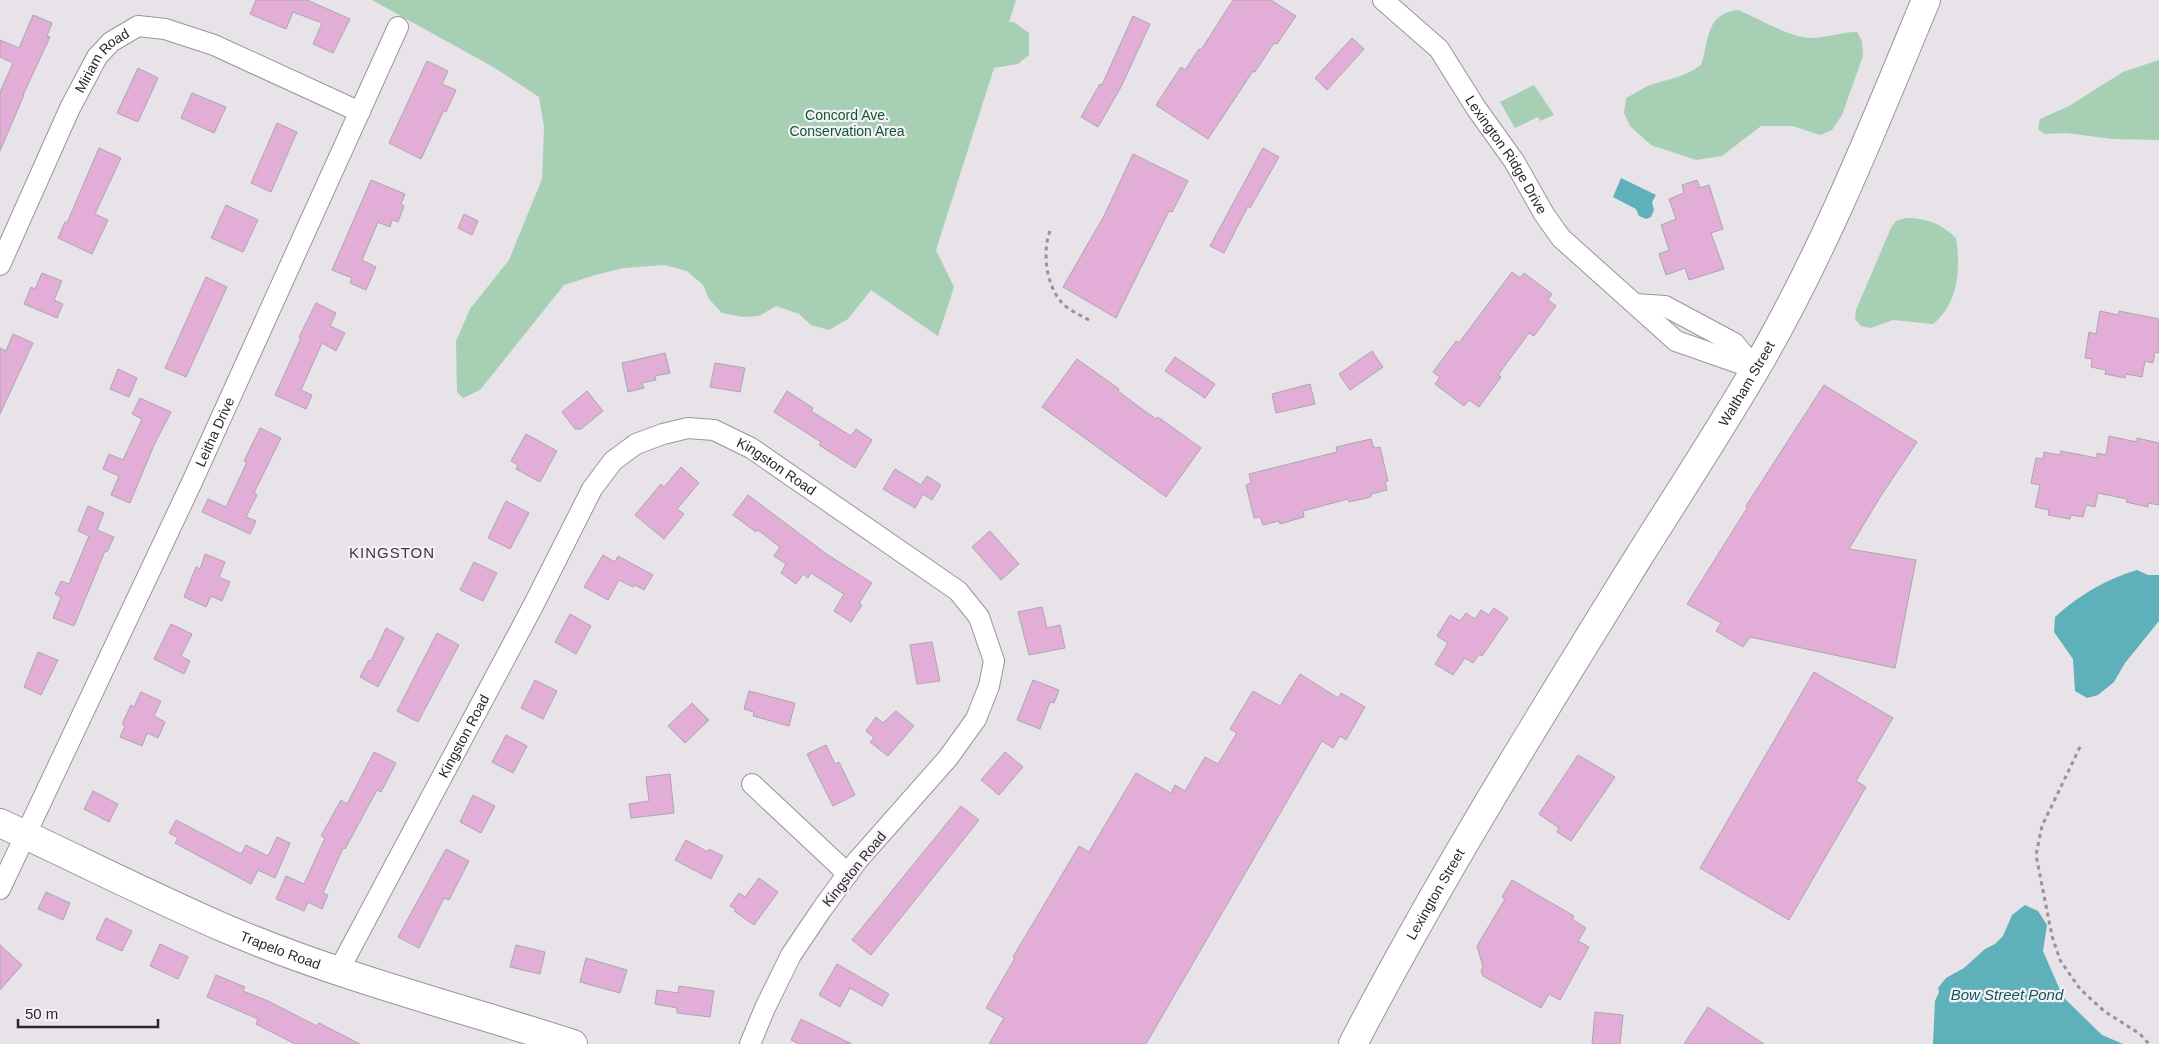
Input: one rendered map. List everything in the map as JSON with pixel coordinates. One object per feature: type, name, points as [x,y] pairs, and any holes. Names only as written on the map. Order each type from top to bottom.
[{"type":"main road","name":"Waltham Street","points":[[1522,745],[1756,369],[1812,264],[1871,132],[1926,0]]},
{"type":"main road","name":"Lexington Street","points":[[1353,1044],[1420,917],[1522,745]]},
{"type":"main road","name":"Trapelo Road","points":[[0,823],[229,930],[409,993],[573,1044]]},
{"type":"street","name":"Lexington Ridge Drive","points":[[1383,0],[1439,49],[1476,108],[1514,162],[1544,214],[1561,238],[1636,304],[1665,306],[1734,344],[1756,369]]},
{"type":"street","name":"Miriam Road","points":[[0,265],[70,108],[97,57],[111,42],[138,26],[165,29],[214,45],[360,112]]},
{"type":"street","name":"Leitha Drive","points":[[0,889],[192,482],[398,27]]},
{"type":"street","name":"Kingston Road","points":[[340,970],[534,606],[592,489],[613,461],[636,444],[663,434],[688,428],[714,430],[751,448],[958,591],[979,617],[994,661],[989,686],[976,719],[948,758],[848,874],[791,956],[765,1008],[750,1044]]},
{"type":"street","points":[[752,784],[848,874]]},
{"type":"path","points":[[1050,231],[1045,257],[1057,295],[1063,304],[1089,320]]},
{"type":"path","points":[[2080,747],[2042,826],[2036,855],[2052,936],[2060,960],[2080,989],[2104,1010],[2140,1034],[2149,1044]]},
{"type":"green space","name":"Concord Ave. Conservation Area","points":[[372,0],[1016,0],[1009,22],[1014,22],[1029,33],[1029,55],[1018,64],[994,68],[936,250],[954,287],[938,336],[871,290],[848,319],[829,330],[811,325],[799,314],[776,306],[759,316],[743,317],[722,313],[709,299],[703,285],[687,271],[664,265],[624,268],[564,285],[480,390],[463,398],[457,392],[456,341],[470,309],[509,260],[542,179],[544,127],[539,97],[495,68]]},
{"type":"green space","points":[[1738,10],[1784,31],[1803,37],[1817,38],[1857,32],[1862,41],[1863,56],[1842,115],[1832,130],[1820,135],[1793,126],[1761,126],[1722,156],[1696,160],[1651,145],[1630,126],[1624,113],[1626,98],[1650,85],[1683,75],[1701,65],[1710,29],[1714,22],[1727,12]]},
{"type":"green space","points":[[2159,60],[2159,140],[2112,139],[2067,133],[2045,134],[2038,129],[2040,119],[2069,106],[2123,72]]},
{"type":"green space","points":[[1534,85],[1554,115],[1540,121],[1538,117],[1515,128],[1500,102]]},
{"type":"green space","points":[[1906,218],[1921,219],[1934,223],[1956,238],[1958,274],[1953,296],[1941,316],[1933,324],[1893,320],[1871,328],[1861,326],[1855,319],[1856,310],[1891,228],[1896,221]]},
{"type":"water","points":[[1621,178],[1656,195],[1652,202],[1654,210],[1651,217],[1646,219],[1639,216],[1636,209],[1613,197]]},
{"type":"water","points":[[2137,570],[2148,575],[2159,575],[2159,621],[2125,663],[2114,682],[2098,695],[2087,698],[2075,691],[2073,659],[2054,632],[2055,617],[2093,589],[2114,578]]},
{"type":"water","name":"Bow Street Pond","points":[[2025,905],[2038,911],[2047,925],[2043,951],[2063,997],[2102,1035],[2123,1044],[1933,1044],[1935,1001],[1939,992],[1938,988],[1946,978],[1964,968],[1985,949],[1995,944],[2003,936],[2012,915]]},
{"type":"building","points":[[256,0],[307,0],[350,19],[333,53],[313,44],[322,23],[293,12],[286,29],[250,14]]},
{"type":"building","points":[[1233,0],[1271,0],[1296,16],[1277,44],[1274,43],[1255,72],[1253,71],[1208,139],[1156,105],[1181,67],[1185,70],[1199,49],[1201,50]]},
{"type":"building","points":[[33,15],[52,23],[47,36],[50,37],[0,151],[0,92],[13,63],[0,57],[0,40],[19,48]]},
{"type":"building","points":[[1133,16],[1150,24],[1121,87],[1098,127],[1081,117],[1100,84],[1102,85]]},
{"type":"building","points":[[1352,38],[1364,49],[1327,90],[1315,78]]},
{"type":"building","points":[[427,61],[448,71],[442,84],[456,90],[446,112],[444,110],[421,159],[389,143]]},
{"type":"building","points":[[138,68],[158,78],[138,122],[117,113]]},
{"type":"building","points":[[192,93],[226,107],[214,133],[181,118]]},
{"type":"building","points":[[277,123],[297,132],[271,192],[251,183]]},
{"type":"building","points":[[99,148],[121,158],[95,214],[108,220],[92,254],[58,238],[65,222],[67,223]]},
{"type":"building","points":[[1263,148],[1279,157],[1250,208],[1248,206],[1224,253],[1210,246]]},
{"type":"building","points":[[1133,154],[1188,181],[1172,212],[1169,211],[1116,318],[1063,287],[1104,216]]},
{"type":"building","points":[[371,180],[405,194],[401,204],[404,206],[398,222],[392,220],[390,227],[378,222],[362,260],[376,267],[366,290],[350,283],[352,278],[332,270]]},
{"type":"building","points":[[1697,180],[1700,188],[1709,185],[1723,229],[1711,233],[1724,269],[1689,280],[1685,268],[1666,275],[1659,254],[1669,250],[1661,225],[1676,219],[1669,199],[1684,193],[1682,185]]},
{"type":"building","points":[[226,205],[258,220],[243,252],[211,238]]},
{"type":"building","points":[[464,214],[478,221],[472,235],[458,228]]},
{"type":"building","points":[[1512,272],[1520,278],[1524,273],[1552,294],[1548,300],[1556,306],[1534,336],[1529,333],[1498,375],[1501,377],[1479,407],[1469,400],[1464,406],[1435,384],[1440,377],[1433,372],[1456,341],[1459,343]]},
{"type":"building","points":[[42,273],[62,281],[54,300],[63,304],[57,318],[24,304],[31,287],[35,289]]},
{"type":"building","points":[[206,277],[227,287],[186,377],[165,368]]},
{"type":"building","points":[[316,303],[336,313],[330,326],[345,333],[336,351],[322,343],[301,390],[312,395],[306,409],[275,395],[301,338],[299,337]]},
{"type":"building","points":[[2100,311],[2118,315],[2119,311],[2159,319],[2159,353],[2155,352],[2153,363],[2145,361],[2142,377],[2126,374],[2125,378],[2105,374],[2106,370],[2091,367],[2092,359],[2085,358],[2089,332],[2096,334]]},
{"type":"building","points":[[13,334],[33,343],[0,414],[0,348],[6,351]]},
{"type":"building","points":[[1372,351],[1383,367],[1350,390],[1339,374]]},
{"type":"building","points":[[665,353],[670,373],[655,376],[656,380],[642,383],[644,388],[628,392],[622,363]]},
{"type":"building","points":[[1175,357],[1215,384],[1205,398],[1165,371]]},
{"type":"building","points":[[1077,359],[1119,389],[1118,391],[1142,409],[1156,419],[1158,417],[1201,448],[1166,497],[1042,407]]},
{"type":"building","points":[[715,363],[745,368],[740,392],[710,387]]},
{"type":"building","points":[[118,369],[137,378],[129,397],[110,389]]},
{"type":"building","points":[[1310,384],[1315,404],[1276,413],[1272,394]]},
{"type":"building","points":[[1824,385],[1917,442],[1882,494],[1849,549],[1916,560],[1895,668],[1750,637],[1743,647],[1716,631],[1721,623],[1687,604],[1747,508],[1746,506]]},
{"type":"building","points":[[587,391],[603,411],[581,429],[575,429],[562,412]]},
{"type":"building","points":[[787,391],[813,408],[811,411],[851,436],[856,429],[872,440],[855,468],[819,445],[821,442],[774,412]]},
{"type":"building","points":[[140,398],[171,412],[154,445],[130,503],[111,495],[119,476],[103,469],[109,454],[123,460],[142,419],[132,414]]},
{"type":"building","points":[[260,428],[281,438],[254,493],[257,495],[246,517],[256,521],[250,534],[202,512],[208,499],[226,507],[247,462],[244,461]]},
{"type":"building","points":[[526,434],[557,451],[540,482],[516,469],[518,465],[511,461]]},
{"type":"building","points":[[2109,436],[2137,442],[2137,438],[2159,443],[2159,505],[2148,503],[2148,507],[2126,502],[2127,499],[2098,493],[2095,507],[2086,505],[2083,517],[2071,515],[2070,519],[2048,515],[2049,510],[2035,507],[2040,485],[2031,483],[2036,458],[2043,459],[2044,452],[2060,455],[2061,451],[2097,458],[2097,453],[2106,455]]},
{"type":"building","points":[[1371,439],[1374,448],[1380,447],[1388,481],[1385,482],[1387,490],[1371,494],[1371,497],[1349,502],[1348,499],[1303,511],[1304,517],[1280,524],[1279,521],[1263,525],[1260,517],[1254,518],[1246,485],[1251,483],[1249,474],[1337,452],[1336,447]]},
{"type":"building","points":[[681,467],[699,483],[677,509],[684,514],[664,539],[635,515],[661,484],[664,487]]},
{"type":"building","points":[[895,469],[921,485],[927,476],[941,485],[932,500],[923,494],[915,508],[883,489]]},
{"type":"building","points":[[748,495],[825,553],[872,583],[859,603],[862,605],[851,622],[834,611],[844,594],[811,573],[808,578],[803,574],[796,584],[781,573],[786,564],[774,556],[780,547],[758,530],[756,532],[733,515]]},
{"type":"building","points":[[506,501],[529,513],[510,549],[488,538]]},
{"type":"building","points":[[88,506],[104,513],[97,530],[114,537],[107,552],[105,551],[74,626],[53,618],[61,597],[55,594],[61,581],[69,584],[89,536],[78,531]]},
{"type":"building","points":[[990,531],[1019,564],[1001,580],[972,547]]},
{"type":"building","points":[[205,554],[225,562],[219,577],[230,582],[222,601],[211,596],[206,607],[184,597],[196,567],[200,569]]},
{"type":"building","points":[[603,555],[615,562],[618,556],[653,575],[644,590],[619,580],[608,600],[584,587]]},
{"type":"building","points":[[474,562],[497,573],[483,601],[460,590]]},
{"type":"building","points":[[1042,607],[1047,628],[1060,625],[1065,648],[1029,655],[1018,612]]},
{"type":"building","points":[[1494,608],[1508,618],[1482,656],[1479,654],[1473,663],[1465,658],[1453,675],[1435,664],[1448,643],[1437,636],[1450,615],[1460,621],[1466,613],[1475,619],[1481,610],[1489,615]]},
{"type":"building","points":[[570,614],[591,626],[576,654],[555,642]]},
{"type":"building","points":[[171,624],[192,634],[181,656],[190,661],[184,674],[154,659]]},
{"type":"building","points":[[386,628],[404,638],[378,687],[360,677],[369,660],[371,661]]},
{"type":"building","points":[[437,633],[459,645],[418,722],[397,711]]},
{"type":"building","points":[[932,642],[940,681],[917,684],[910,645]]},
{"type":"building","points":[[38,652],[58,660],[41,695],[24,687]]},
{"type":"building","points":[[1814,672],[1893,718],[1856,781],[1866,787],[1789,920],[1700,868]]},
{"type":"building","points":[[1300,674],[1338,698],[1341,693],[1365,707],[1346,740],[1340,736],[1333,748],[1322,741],[1146,1044],[989,1044],[1004,1018],[986,1008],[1015,958],[1013,957],[1079,846],[1089,852],[1136,773],[1171,793],[1175,785],[1185,791],[1205,757],[1218,764],[1237,733],[1230,729],[1253,691],[1280,706]]},
{"type":"building","points":[[535,680],[557,691],[543,719],[521,708]]},
{"type":"building","points":[[1033,680],[1059,690],[1054,703],[1050,702],[1040,729],[1017,720]]},
{"type":"building","points":[[749,691],[795,703],[789,726],[753,716],[754,712],[744,709]]},
{"type":"building","points":[[141,692],[161,701],[154,716],[165,722],[158,738],[147,733],[142,746],[120,737],[125,726],[122,724],[131,705],[134,707]]},
{"type":"building","points":[[692,703],[709,720],[685,743],[668,726]]},
{"type":"building","points":[[896,711],[914,726],[888,756],[870,742],[874,738],[866,731],[876,717],[883,723]]},
{"type":"building","points":[[506,735],[527,746],[513,773],[492,762]]},
{"type":"building","points":[[826,745],[835,764],[839,762],[855,795],[833,806],[807,754]]},
{"type":"building","points":[[374,752],[396,763],[381,792],[377,790],[345,849],[343,848],[323,893],[328,895],[322,909],[308,902],[304,911],[276,899],[286,876],[304,884],[325,838],[321,836],[341,800],[347,804]]},
{"type":"building","points":[[1005,752],[1023,767],[999,795],[981,780]]},
{"type":"building","points":[[1578,755],[1615,777],[1571,841],[1557,832],[1559,828],[1539,814]]},
{"type":"building","points":[[670,774],[674,813],[631,818],[629,804],[649,801],[646,777]]},
{"type":"building","points":[[93,791],[118,804],[109,822],[84,809]]},
{"type":"building","points":[[473,795],[495,806],[481,833],[460,822]]},
{"type":"building","points":[[961,806],[979,820],[871,955],[852,940]]},
{"type":"building","points":[[176,820],[241,854],[246,845],[268,856],[277,837],[290,843],[275,878],[258,870],[251,884],[175,843],[178,838],[169,833]]},
{"type":"building","points":[[686,840],[708,852],[709,849],[723,856],[711,879],[675,860]]},
{"type":"building","points":[[446,849],[469,861],[449,900],[444,898],[419,948],[398,937]]},
{"type":"building","points":[[759,878],[778,892],[754,925],[730,906],[739,893],[745,897]]},
{"type":"building","points":[[1512,880],[1574,916],[1572,919],[1586,928],[1578,941],[1589,947],[1560,1000],[1549,994],[1541,1008],[1483,976],[1481,970],[1483,967],[1477,946],[1505,899],[1502,897]]},
{"type":"building","points":[[46,892],[70,903],[63,920],[38,909]]},
{"type":"building","points":[[106,918],[132,931],[122,951],[96,939]]},
{"type":"building","points":[[160,944],[188,957],[178,979],[150,966]]},
{"type":"building","points":[[0,945],[22,965],[0,990]]},
{"type":"building","points":[[516,945],[545,952],[540,974],[510,967]]},
{"type":"building","points":[[586,958],[627,970],[620,993],[580,982]]},
{"type":"building","points":[[837,964],[889,994],[882,1006],[850,988],[840,1007],[819,995]]},
{"type":"building","points":[[216,975],[245,987],[243,991],[268,1001],[317,1026],[319,1023],[360,1044],[295,1044],[256,1024],[258,1019],[207,997]]},
{"type":"building","points":[[679,986],[714,991],[710,1017],[677,1013],[677,1008],[655,1004],[657,990],[678,993]]},
{"type":"building","points":[[1708,1007],[1729,1021],[1764,1044],[1684,1044]]},
{"type":"building","points":[[1595,1012],[1623,1015],[1620,1044],[1592,1044]]},
{"type":"building","points":[[801,1019],[852,1044],[799,1044],[791,1040]]},
{"type":"district","name":"KINGSTON","points":[[392,553]]}]
